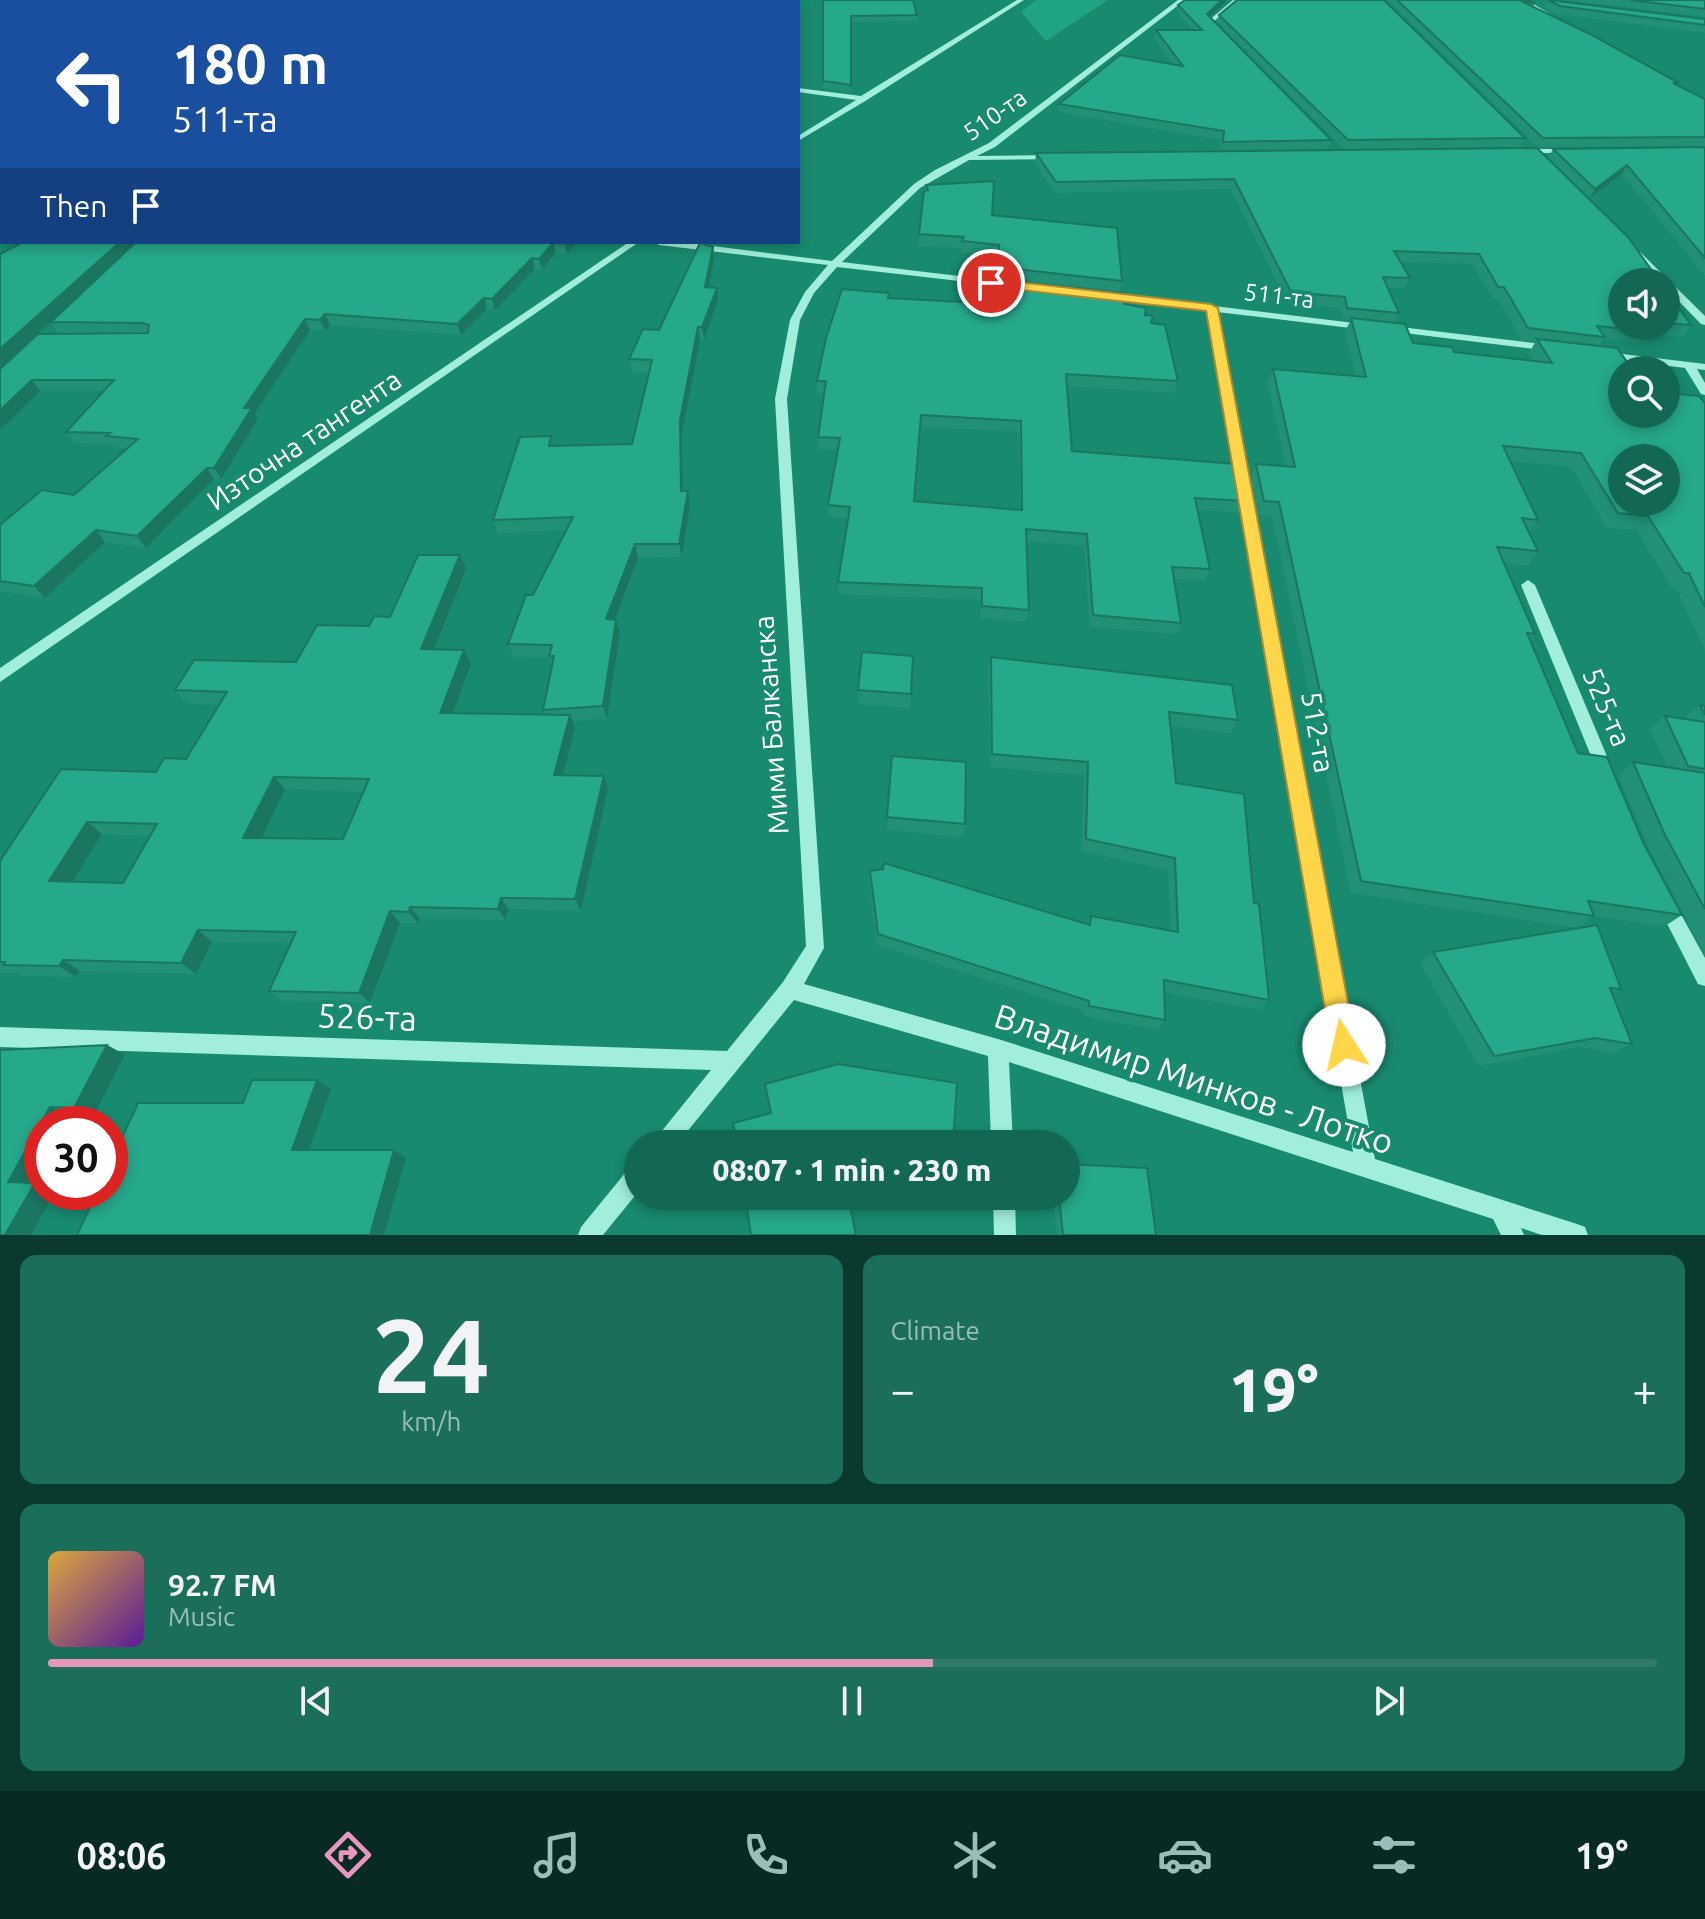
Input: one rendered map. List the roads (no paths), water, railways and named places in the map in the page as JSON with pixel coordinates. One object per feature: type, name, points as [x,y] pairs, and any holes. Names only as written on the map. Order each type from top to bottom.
[{"type":"street","points":[[800,138],[1021,0]]},
{"type":"street","name":"510-та","points":[[833,265],[917,186],[992,145],[1182,0]]},
{"type":"street","points":[[1524,0],[1542,2]]},
{"type":"street","points":[[1524,0],[1561,22]]},
{"type":"street","points":[[1221,33],[1210,22],[1230,1],[1249,1]]},
{"type":"street","points":[[800,90],[865,99]]},
{"type":"street","points":[[1524,140],[1546,162]]},
{"type":"street","points":[[1505,152],[1582,151]]},
{"type":"street","points":[[967,158],[1060,157]]},
{"type":"street","name":"Източна тангента","points":[[0,676],[632,244]]},
{"type":"street","points":[[674,244],[1022,287]]},
{"type":"street","points":[[1633,249],[1652,268]]},
{"type":"street","name":"Мими Балканска","points":[[675,1130],[790,989],[815,948],[781,399],[795,320],[810,292],[833,265]]},
{"type":"street","name":"511-та","points":[[1101,295],[1566,350]]},
{"type":"street","points":[[1680,296],[1705,322]]},
{"type":"street","name":"512-та","points":[[1211,308],[1366,1167]]},
{"type":"street","points":[[1596,354],[1705,367]]},
{"type":"street","points":[[1689,365],[1705,392]]},
{"type":"street","name":"525-та","points":[[1528,585],[1610,782]]},
{"type":"street","points":[[1661,894],[1705,977]]},
{"type":"street","name":"Владимир Минков - Лотко","points":[[790,989],[998,1049],[1577,1235]]},
{"type":"street","name":"526-та","points":[[0,1037],[731,1061]]},
{"type":"street","points":[[998,1049],[1001,1130]]},
{"type":"street","points":[[589,1235],[624,1192]]},
{"type":"street","points":[[1004,1210],[1005,1235]]},
{"type":"street","points":[[1501,1211],[1513,1235]]}]
